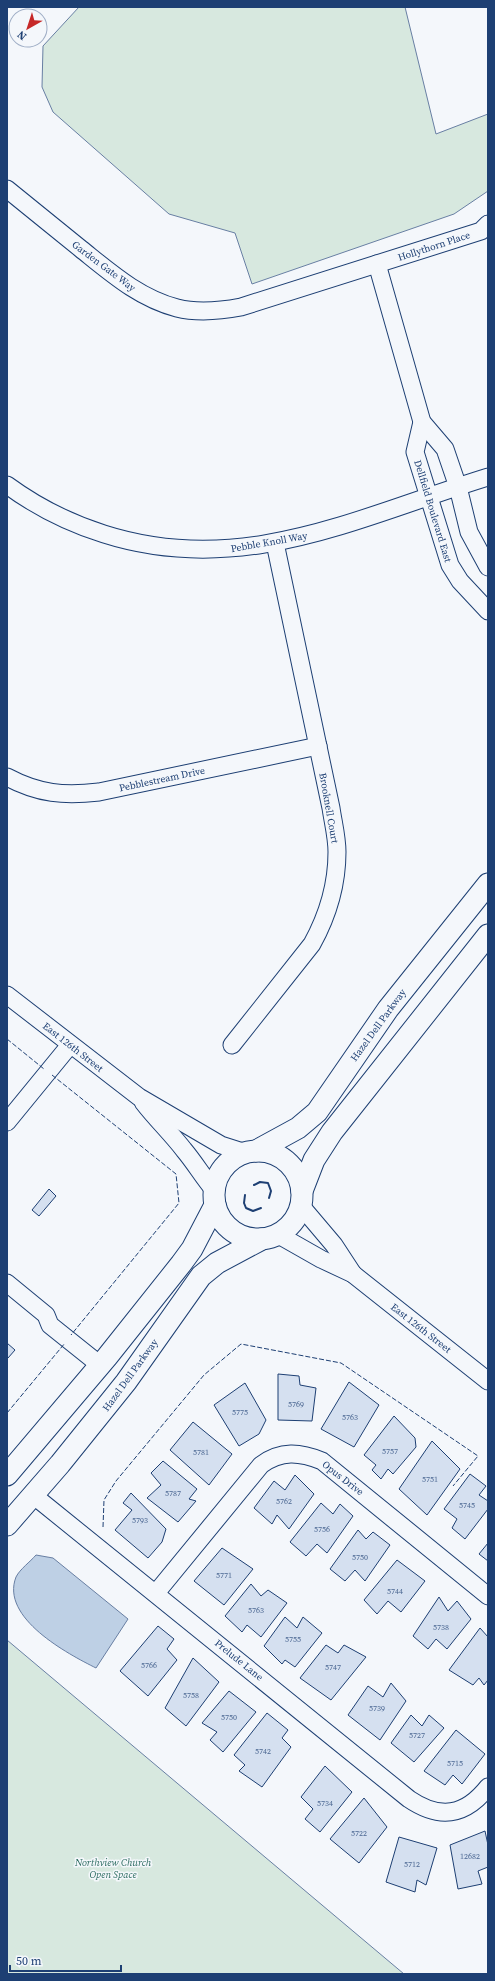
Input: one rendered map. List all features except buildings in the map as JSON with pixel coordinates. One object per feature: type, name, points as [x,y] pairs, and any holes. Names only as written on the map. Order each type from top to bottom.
[{"type":"main road","name":"Hazel Dell Parkway","points":[[251,1152],[298,1128],[317,1112],[388,1008],[488,884]]},
{"type":"main road","points":[[215,1198],[222,1219],[232,1230],[247,1237],[269,1236],[294,1220],[318,1151],[488,935]]},
{"type":"main road","points":[[7,1475],[100,1365],[187,1256],[215,1198],[219,1176],[227,1164],[251,1152],[272,1153],[287,1162],[297,1175],[301,1198]]},
{"type":"main road","name":"Hazel Dell Parkway","points":[[7,1525],[126,1382],[201,1276],[217,1263],[269,1236]]},
{"type":"street","name":"Garden Gate Way","points":[[7,189],[120,280],[146,297],[177,308],[192,311],[221,311],[241,307],[377,264]]},
{"type":"street","name":"Hollythorn Place","points":[[377,264],[481,231],[488,224]]},
{"type":"street","name":"Dellfield Boulevard East","points":[[377,264],[422,422],[445,449],[458,487],[469,532],[488,567]]},
{"type":"street","name":"Dellfield Boulevard East","points":[[422,422],[415,452],[450,565],[460,581],[488,611]]},
{"type":"street","name":"Pebble Knoll Way","points":[[7,485],[24,497],[65,520],[116,538],[148,546],[178,550],[213,550],[247,548],[317,533],[488,477]]},
{"type":"street","name":"Brooknell Court","points":[[232,1046],[312,944],[321,928],[331,902],[337,851],[331,808],[275,543]]},
{"type":"street","name":"Pebblestream Drive","points":[[7,777],[37,790],[77,795],[99,792],[318,746]]},
{"type":"street","name":"East 126th Street","points":[[7,995],[139,1097],[221,1145],[251,1152]]},
{"type":"street","points":[[7,1122],[70,1045]]},
{"type":"street","name":"East 126th Street","points":[[139,1097],[159,1123],[184,1148],[215,1198]]},
{"type":"street","name":"East 126th Street","points":[[301,1198],[354,1274]]},
{"type":"street","name":"East 126th Street","points":[[269,1236],[354,1274],[488,1381]]},
{"type":"street","points":[[7,1283],[46,1315],[50,1325],[100,1365]]},
{"type":"street","name":"Opus Drive","points":[[156,1594],[261,1465],[277,1456],[295,1452],[306,1454],[322,1461],[488,1596]]},
{"type":"street","name":"Prelude Lane","points":[[33,1495],[409,1799],[423,1808],[435,1812],[450,1813],[463,1809],[488,1787]]},
{"type":"green space","points":[[79,7],[405,7],[436,134],[488,114],[488,191],[454,214],[252,284],[235,233],[169,214],[53,112],[42,87],[43,48],[48,48],[48,41]]},
{"type":"green space","name":"Northview Church Open Space","points":[[7,1640],[404,1974],[7,1974]]},
{"type":"water","points":[[36,1555],[53,1558],[128,1619],[96,1668],[69,1654],[54,1644],[27,1620],[18,1607],[14,1592],[16,1577]]},
{"type":"fence","points":[[7,1039],[44,1069]]},
{"type":"fence","points":[[52,1075],[176,1174],[179,1203],[71,1335]]},
{"type":"fence","points":[[7,1413],[65,1343]]},
{"type":"fence","points":[[103,1527],[104,1500],[116,1481],[204,1375],[241,1344],[341,1363],[478,1456],[453,1486]]},
{"type":"wall","points":[[254,1185],[260,1182],[268,1183],[271,1191],[269,1198]]},
{"type":"wall","points":[[245,1195],[244,1203],[246,1208],[253,1211],[261,1208]]}]
